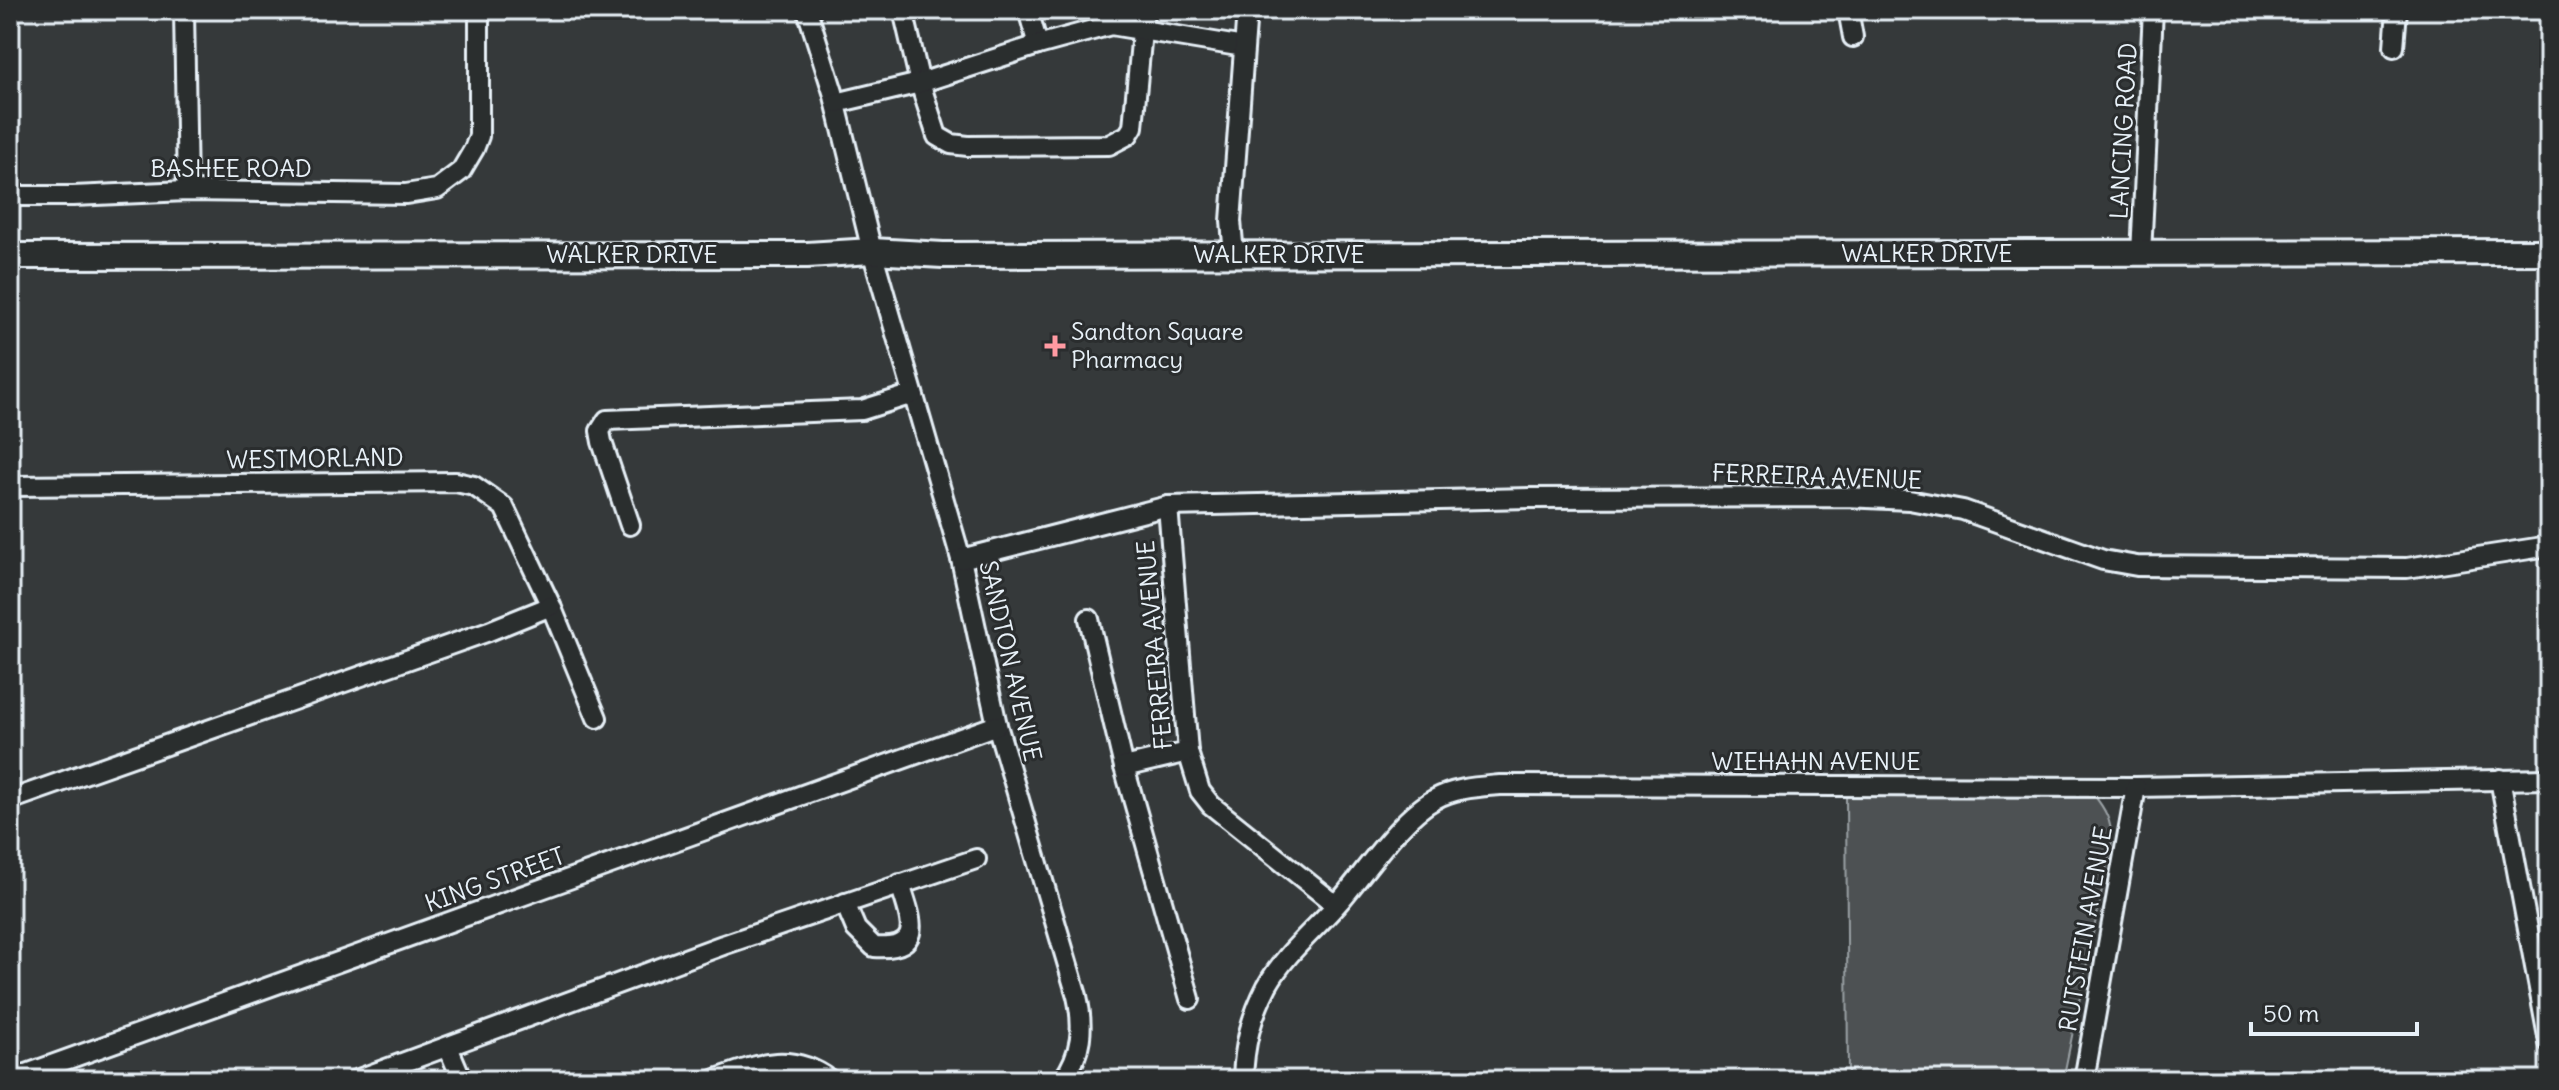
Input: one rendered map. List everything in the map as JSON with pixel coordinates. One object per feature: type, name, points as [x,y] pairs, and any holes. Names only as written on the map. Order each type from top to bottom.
[{"type":"street","points":[[184,10],[187,191]]},
{"type":"street","name":"BASHEE ROAD","points":[[10,196],[187,191],[422,193],[437,189],[469,161],[479,136],[479,10]]},
{"type":"street","name":"SANDTON AVENUE","points":[[807,10],[836,103],[872,251],[961,559],[997,725],[1082,1020],[1076,1059],[1063,1080]]},
{"type":"street","points":[[903,10],[920,83],[937,136],[951,144],[1109,145],[1128,135],[1133,127],[1144,10]]},
{"type":"street","points":[[1028,10],[1038,45]]},
{"type":"street","points":[[1234,255],[1231,221],[1247,10]]},
{"type":"street","points":[[1848,10],[1853,37]]},
{"type":"street","name":"LANCING ROAD","points":[[2141,254],[2153,10]]},
{"type":"street","points":[[2394,47],[2397,10]]},
{"type":"street","points":[[836,103],[920,83],[1111,25],[1244,47]]},
{"type":"street","name":"WALKER DRIVE","points":[[10,256],[807,255],[872,251],[943,255],[2549,252]]},
{"type":"street","points":[[630,525],[602,442],[600,431],[607,420],[862,410],[913,394]]},
{"type":"street","name":"WESTMORLAND","points":[[10,486],[456,482],[474,486],[504,507],[551,606],[597,718]]},
{"type":"street","name":"FERREIRA AVENUE","points":[[961,559],[1168,506],[1530,498],[1846,497],[1909,500],[1963,510],[2103,560],[2137,566],[2407,568],[2549,546]]},
{"type":"street","name":"FERREIRA AVENUE","points":[[1168,506],[1188,752],[1200,791],[1211,805],[1336,905]]},
{"type":"street","points":[[10,800],[551,606]]},
{"type":"street","points":[[1089,619],[1124,767],[1190,999]]},
{"type":"street","name":"KING STREET","points":[[10,1080],[997,725]]},
{"type":"street","points":[[1124,767],[1188,752]]},
{"type":"street","points":[[2500,779],[2549,1042]]},
{"type":"street","name":"WIEHAHN AVENUE","points":[[1243,1080],[1248,1030],[1269,982],[1298,944],[1336,905],[1413,815],[1435,799],[1461,789],[1500,785],[2136,787],[2549,779]]},
{"type":"street","name":"RUTSTEIN AVENUE","points":[[2084,1080],[2136,787]]},
{"type":"street","points":[[356,1080],[845,903],[976,859]]},
{"type":"street","points":[[845,903],[856,929],[874,947],[890,949],[903,945],[910,936],[912,925],[900,884]]},
{"type":"street","points":[[448,1047],[462,1080]]},
{"type":"street","points":[[714,1080],[766,1063],[790,1063],[814,1068],[830,1080]]},
{"type":"shaded area","points":[[2093,794],[2107,816],[2112,841],[2063,1080],[1938,1080],[1920,1076],[1848,1075],[1846,797]]},
{"type":"place","name":"Sandton Square Pharmacy","points":[[1055,346]]}]
